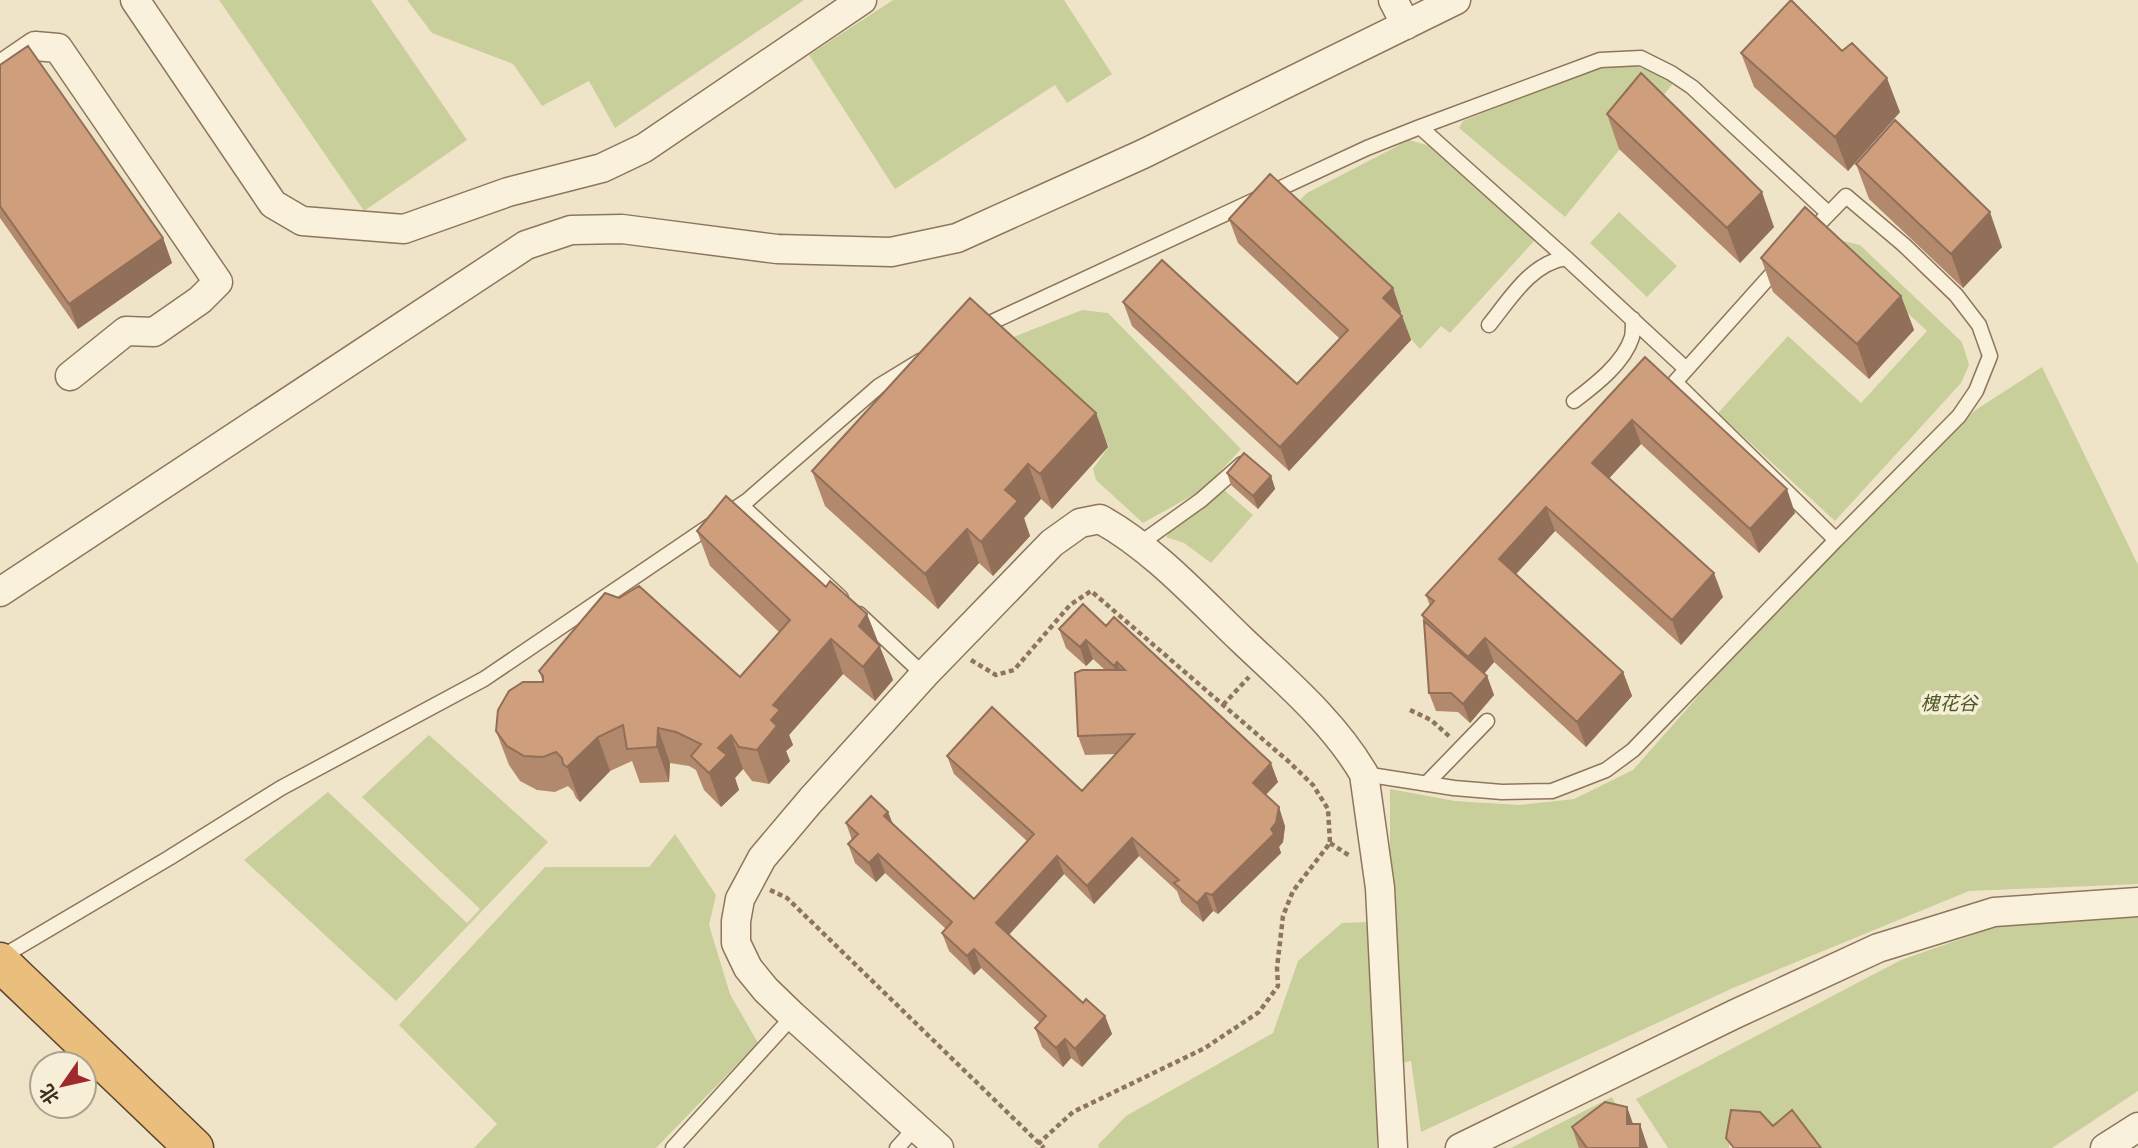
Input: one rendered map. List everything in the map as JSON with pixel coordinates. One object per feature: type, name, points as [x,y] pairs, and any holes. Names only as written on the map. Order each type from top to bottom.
[{"type":"highway","points":[[0,960],[194,1148]]},
{"type":"street","points":[[135,0],[273,204],[302,221],[404,229],[508,192],[601,168],[644,148],[862,0]]},
{"type":"street","points":[[1393,0],[1406,25]]},
{"type":"street","points":[[0,592],[526,245],[571,230],[622,229],[777,249],[891,252],[957,239],[1143,154],[1456,0]]},
{"type":"street","points":[[0,70],[35,46],[58,48],[218,282],[200,300],[154,331],[126,331],[70,376]]},
{"type":"street","points":[[939,1148],[907,1138],[748,968],[736,943],[740,899],[762,858],[794,819],[954,644],[1052,543],[1080,523],[1100,519],[1120,530],[1177,578],[1310,706],[1356,760],[1364,774],[1380,888],[1393,1148]]},
{"type":"street","points":[[1460,1148],[1735,1014],[1878,948],[1994,912],[2138,902]]},
{"type":"street","points":[[2105,1148],[2138,1127]]},
{"type":"lane","points":[[961,338],[1367,148],[1600,60],[1641,58],[1692,86],[1828,213]]},
{"type":"lane","points":[[1420,127],[1686,369]]},
{"type":"lane","points":[[1364,774],[1502,792],[1552,791],[1606,770],[1633,750],[1959,416],[1976,391],[1990,356],[1979,325],[1956,295],[1904,245],[1846,196],[1675,382],[1836,540]]},
{"type":"lane","points":[[1489,325],[1538,268],[1566,258]]},
{"type":"lane","points":[[1574,401],[1608,372],[1625,351],[1632,335],[1633,320]]},
{"type":"lane","points":[[0,960],[281,788],[484,679],[741,505],[879,386],[929,356]]},
{"type":"lane","points":[[1138,545],[1201,500],[1244,462]]},
{"type":"lane","points":[[741,505],[925,675]]},
{"type":"lane","points":[[1426,784],[1488,720]]},
{"type":"lane","points":[[673,1148],[793,1016]]},
{"type":"path","points":[[954,644],[976,663],[996,675],[1014,670],[1070,605],[1091,591],[1313,785],[1328,808],[1330,843],[1293,891],[1283,916],[1278,986],[1259,1012],[1205,1048],[1073,1112],[1038,1146]]},
{"type":"path","points":[[1223,705],[1263,661]]},
{"type":"path","points":[[1410,710],[1431,720],[1461,747]]},
{"type":"path","points":[[749,882],[787,898],[1038,1146],[1044,1148]]},
{"type":"green space","points":[[219,0],[371,0],[467,140],[364,211]]},
{"type":"green space","points":[[407,0],[804,0],[615,128],[589,81],[542,106],[513,64],[432,33]]},
{"type":"green space","points":[[893,0],[1064,0],[1112,74],[1067,103],[1055,85],[895,189],[809,55]]},
{"type":"green space","points":[[1633,65],[1675,81],[1565,217],[1459,128],[1463,121],[1593,69]]},
{"type":"green space","points":[[1409,140],[1430,146],[1536,239],[1450,333],[1441,326],[1420,349],[1291,209],[1307,193]]},
{"type":"green space","points":[[1619,212],[1677,266],[1647,297],[1590,243]]},
{"type":"green space","points":[[1826,237],[1860,245],[1962,342],[1969,365],[1961,383],[1835,521],[1718,413],[1788,336],[1861,403],[1927,331]]},
{"type":"green space","points":[[1082,310],[1108,313],[1241,449],[1204,489],[1143,523],[1096,480],[1093,469],[1109,446],[1085,407],[1011,338]]},
{"type":"green space","name":"槐花谷","points":[[2042,367],[2138,565],[2138,884],[1969,891],[1733,988],[1421,1132],[1411,1061],[1379,1068],[1377,1148],[1099,1148],[1098,1145],[1126,1116],[1273,1033],[1298,961],[1342,923],[1367,922],[1372,986],[1397,971],[1390,856],[1390,789],[1455,801],[1519,805],[1574,799],[1633,770],[1738,651],[1856,527],[1974,411]]},
{"type":"green space","points":[[1224,490],[1253,515],[1211,563],[1184,543],[1166,537],[1174,526]]},
{"type":"green space","points":[[429,735],[548,842],[396,1001],[244,860],[328,792],[467,923],[480,909],[362,797]]},
{"type":"green space","points":[[675,834],[716,895],[709,925],[730,994],[758,1043],[656,1148],[474,1148],[497,1124],[399,1025],[545,867],[649,867]]},
{"type":"green space","points":[[2138,915],[2138,1091],[2052,1148],[1815,1148],[1732,1131],[1729,1148],[1668,1148],[1636,1099],[1901,960],[1998,926]]},
{"type":"green space","points":[[1612,1097],[1623,1119],[1597,1148],[1511,1148]]},
{"type":"building","points":[[1791,0],[1842,51],[1852,43],[1887,78],[1835,137],[1741,53]]},
{"type":"building","points":[[28,46],[163,238],[69,304],[0,206],[0,65]]},
{"type":"building","points":[[1641,73],[1762,192],[1727,228],[1607,114]]},
{"type":"building","points":[[1895,120],[1990,212],[1951,254],[1856,164]]},
{"type":"building","points":[[1270,174],[1393,288],[1383,298],[1402,316],[1280,447],[1123,302],[1162,260],[1297,384],[1348,330],[1229,219]]},
{"type":"building","points":[[1805,207],[1901,296],[1857,344],[1761,258]]},
{"type":"building","points":[[970,298],[1096,413],[1040,474],[1028,464],[1005,490],[1018,501],[981,542],[967,529],[925,574],[812,471]]},
{"type":"building","points":[[1645,357],[1787,489],[1750,529],[1632,420],[1592,463],[1714,573],[1672,620],[1546,507],[1499,559],[1623,672],[1577,722],[1485,638],[1468,657],[1422,615],[1434,601],[1426,595]]},
{"type":"building","points":[[1244,453],[1271,476],[1253,496],[1227,473]]},
{"type":"building","points":[[726,496],[826,587],[830,581],[867,614],[859,626],[880,646],[863,667],[831,639],[773,705],[780,710],[771,720],[777,726],[757,750],[739,747],[731,735],[718,748],[727,755],[709,773],[691,756],[701,744],[676,732],[658,728],[657,747],[627,749],[623,725],[598,737],[567,767],[556,752],[543,757],[524,756],[507,746],[496,731],[498,710],[509,691],[523,682],[543,682],[539,671],[605,593],[619,598],[639,586],[740,677],[790,620],[697,531]]},
{"type":"building","points":[[1083,604],[1106,626],[1114,617],[1271,763],[1253,783],[1279,807],[1276,823],[1271,829],[1274,834],[1212,895],[1206,893],[1197,903],[1174,883],[1179,880],[1132,838],[1087,886],[1057,856],[996,923],[1083,1003],[1086,999],[1105,1016],[1075,1049],[1065,1039],[1056,1048],[1035,1028],[1046,1016],[974,949],[967,956],[942,933],[952,922],[878,854],[869,863],[848,844],[858,834],[846,823],[871,796],[888,812],[884,816],[974,899],[1034,834],[947,756],[992,707],[1082,791],[1134,734],[1078,736],[1075,673],[1082,670],[1125,670],[1117,662],[1114,666],[1086,640],[1080,647],[1059,629]]},
{"type":"building","points":[[1424,621],[1487,676],[1463,704],[1451,693],[1429,693]]},
{"type":"building","points":[[1605,1102],[1627,1107],[1627,1124],[1640,1124],[1640,1148],[1587,1148],[1572,1127]]},
{"type":"building","points":[[1731,1110],[1760,1112],[1773,1126],[1792,1110],[1821,1148],[1734,1148],[1726,1138]]}]
